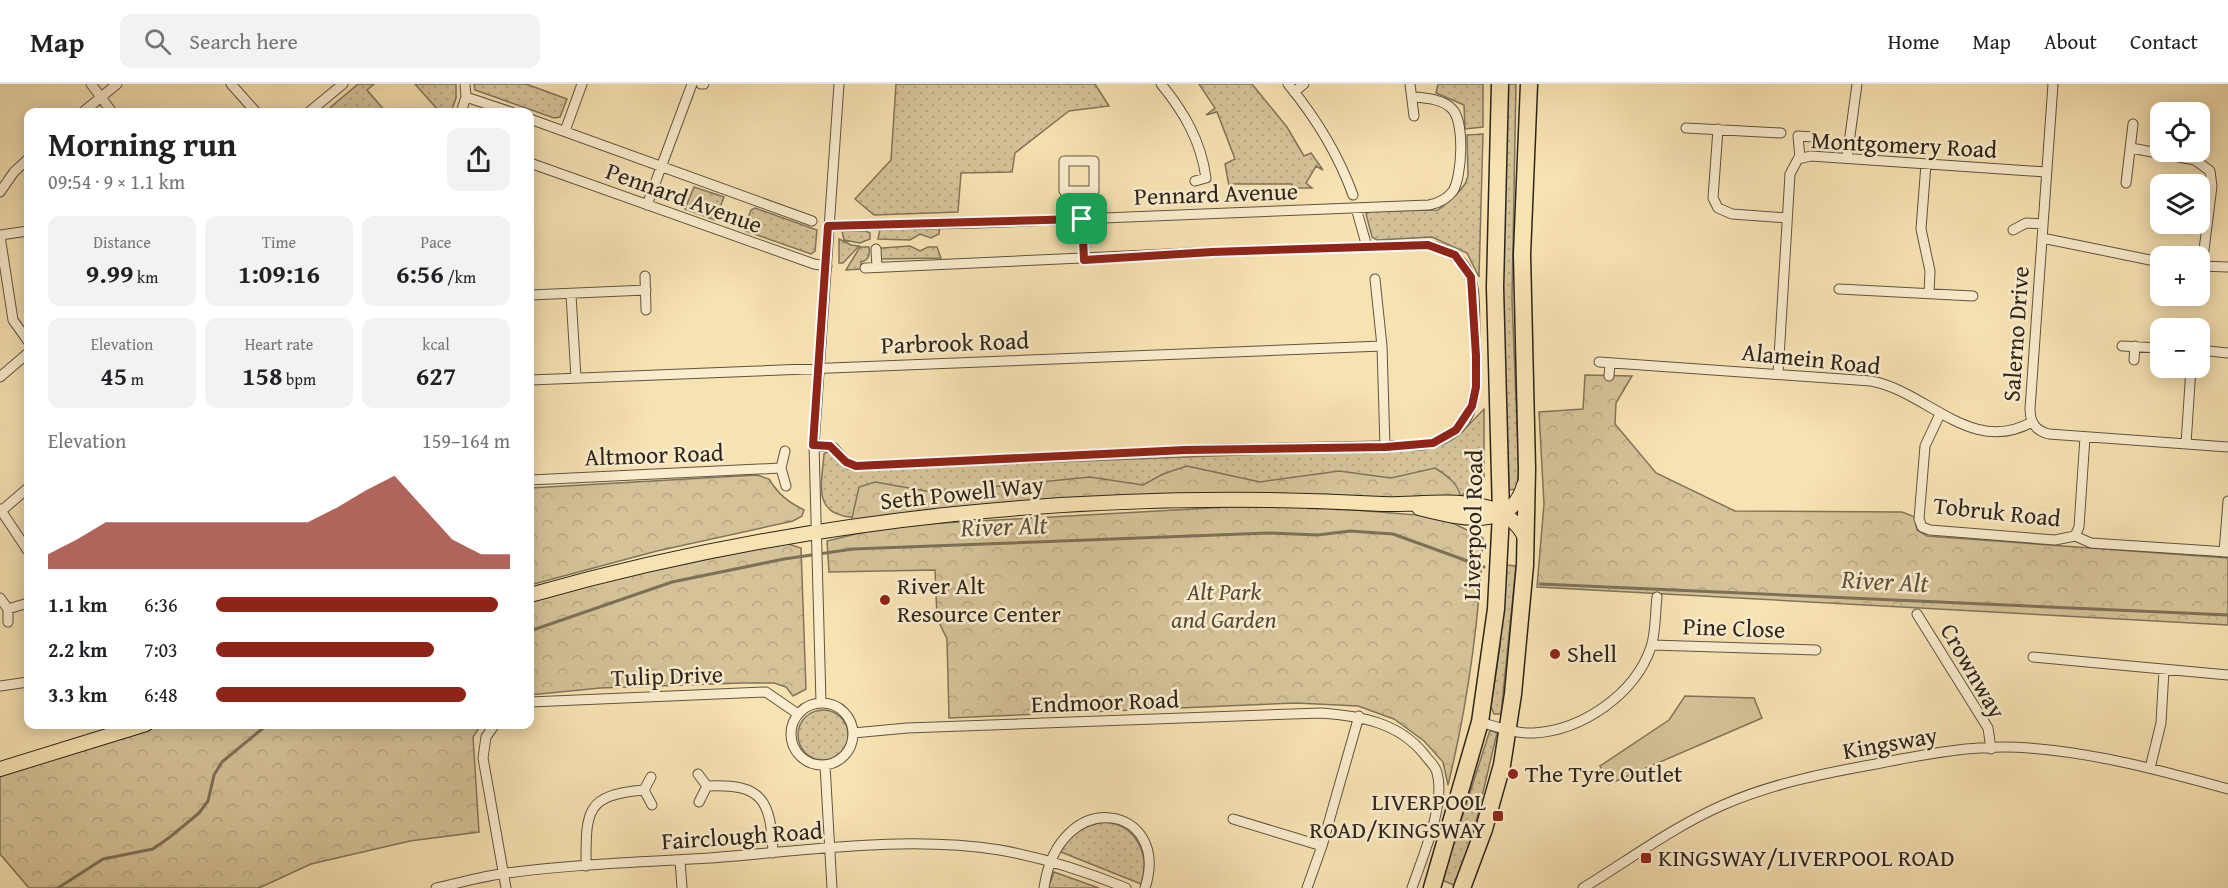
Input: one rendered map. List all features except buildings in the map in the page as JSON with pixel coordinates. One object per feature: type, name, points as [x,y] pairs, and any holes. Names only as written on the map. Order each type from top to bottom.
[{"type":"highway","name":"Liverpool Road","points":[[1432,888],[1480,722],[1496,609],[1501,514],[1495,287],[1500,84]]},
{"type":"highway","name":"Liverpool Road","points":[[1462,888],[1484,829],[1502,765],[1508,730],[1526,540],[1522,255],[1529,84]]},
{"type":"main road","points":[[1526,476],[1516,502],[1501,514],[1519,526],[1526,540]]},
{"type":"main road","name":"Seth Powell Way","points":[[534,594],[622,570],[814,533],[999,510],[1100,504],[1257,500],[1406,505],[1470,518],[1501,514]]},
{"type":"main road","points":[[0,769],[130,729]]},
{"type":"street","points":[[91,84],[109,108]]},
{"type":"street","points":[[88,108],[117,84]]},
{"type":"street","points":[[231,84],[252,108]]},
{"type":"street","points":[[314,108],[343,84]]},
{"type":"street","points":[[462,108],[466,97],[465,84]]},
{"type":"street","points":[[565,131],[582,84]]},
{"type":"street","points":[[647,205],[692,84]]},
{"type":"street","points":[[821,702],[813,445],[839,84]]},
{"type":"street","points":[[1161,84],[1184,113],[1194,132],[1206,178],[1195,181]]},
{"type":"street","points":[[1304,84],[1291,88],[1316,120],[1333,149],[1353,195]]},
{"type":"street","points":[[1410,84],[1414,116]]},
{"type":"street","points":[[1847,158],[1857,84]]},
{"type":"street","name":"Salerno Drive","points":[[2053,84],[2030,412],[2032,422],[2045,434],[2228,447]]},
{"type":"street","points":[[466,97],[498,108]]},
{"type":"street","name":"Pennard Avenue","points":[[828,226],[1082,219],[1429,205],[1446,199],[1458,181],[1460,170],[1458,116],[1454,110],[1443,103],[1413,97]]},
{"type":"street","name":"Pennard Avenue","points":[[534,120],[812,221]]},
{"type":"street","points":[[2126,183],[2133,124]]},
{"type":"street","points":[[1686,128],[1781,132]]},
{"type":"street","points":[[1718,129],[1714,201],[1721,211],[1732,214],[1787,218]]},
{"type":"street","points":[[1800,158],[1798,136],[1814,137]]},
{"type":"street","points":[[2131,148],[2195,160],[2210,171],[2212,186],[2204,246]]},
{"type":"street","name":"Montgomery Road","points":[[1778,374],[1790,170],[1800,158],[1811,156],[1847,158],[2046,172]]},
{"type":"street","points":[[1064,161],[1094,161],[1094,191],[1082,191],[1064,191],[1064,161]]},
{"type":"street","points":[[0,192],[14,172],[24,163]]},
{"type":"street","name":"Pennard Avenue","points":[[534,164],[814,264],[827,266]]},
{"type":"street","points":[[1926,164],[1921,224],[1930,271],[1929,293]]},
{"type":"street","points":[[1082,191],[1084,260]]},
{"type":"street","points":[[865,268],[1367,247],[1356,208]]},
{"type":"street","points":[[2013,230],[2026,223],[2043,224]]},
{"type":"street","points":[[24,232],[0,236],[3,270],[13,320],[24,335]]},
{"type":"street","points":[[2042,238],[2150,260]]},
{"type":"street","name":"Liverpool Road","points":[[1367,247],[1438,247],[1461,262],[1473,288],[1476,387],[1468,415],[1456,430],[1433,443],[1386,447]]},
{"type":"street","points":[[876,249],[877,267]]},
{"type":"street","points":[[2210,266],[2228,267]]},
{"type":"street","points":[[645,276],[646,310]]},
{"type":"street","points":[[813,445],[830,446],[846,462],[856,466],[1185,450],[1386,447],[1382,346],[1375,279]]},
{"type":"street","points":[[1839,289],[1973,296]]},
{"type":"street","points":[[534,296],[646,290]]},
{"type":"street","points":[[571,295],[576,378]]},
{"type":"street","name":"Parbrook Road","points":[[534,380],[1382,346]]},
{"type":"street","points":[[2122,346],[2150,347]]},
{"type":"street","points":[[2134,360],[2135,346]]},
{"type":"street","points":[[2210,351],[2228,353]]},
{"type":"street","points":[[0,377],[24,356]]},
{"type":"street","name":"Alamein Road","points":[[1599,362],[1877,382],[1961,425],[1979,430],[2010,431],[2032,422]]},
{"type":"street","points":[[1610,363],[1610,376]]},
{"type":"street","points":[[2186,444],[2190,378]]},
{"type":"street","name":"Tobruk Road","points":[[1940,414],[1929,433],[1925,446],[1919,519],[1922,527],[1928,530],[2055,540],[2075,536]]},
{"type":"street","points":[[2085,437],[2079,527],[2075,536],[2091,543],[2226,552],[2228,501]]},
{"type":"street","points":[[785,451],[780,468],[786,486]]},
{"type":"street","name":"Altmoor Road","points":[[534,480],[780,468]]},
{"type":"street","points":[[24,491],[0,511],[24,545]]},
{"type":"street","points":[[1480,722],[1508,730],[1534,733],[1550,731],[1589,717],[1622,692],[1644,664],[1652,645],[1657,597]]},
{"type":"street","points":[[0,598],[8,609],[8,622]]},
{"type":"street","points":[[8,609],[24,604]]},
{"type":"street","name":"Crownway","points":[[1917,614],[1988,728],[1991,749]]},
{"type":"street","name":"Pine Close","points":[[1652,645],[1816,650]]},
{"type":"street","points":[[2033,657],[2228,675]]},
{"type":"street","points":[[2150,768],[2161,723],[2164,670]]},
{"type":"street","points":[[0,686],[24,683]]},
{"type":"street","name":"Tulip Drive","points":[[534,702],[766,692],[798,714]]},
{"type":"street","points":[[821,702],[831,703],[847,714],[853,733],[848,751],[842,758],[825,765],[804,759],[797,752],[791,732],[798,714],[806,707],[821,702]]},
{"type":"street","name":"Endmoor Road","points":[[853,733],[907,728],[1321,713],[1359,717]]},
{"type":"street","points":[[1307,888],[1322,846],[1359,717],[1390,726],[1415,744],[1437,771],[1437,810],[1412,888]]},
{"type":"street","points":[[492,729],[486,737],[483,758],[506,888]]},
{"type":"street","name":"Kingsway","points":[[1582,888],[1675,830],[1723,805],[1810,777],[1917,756],[2027,748],[2150,768],[2228,789]]},
{"type":"street","points":[[825,765],[832,888]]},
{"type":"street","points":[[698,774],[706,786]]},
{"type":"street","points":[[644,790],[651,777]]},
{"type":"street","points":[[706,786],[731,785],[755,795],[772,818],[773,853]]},
{"type":"street","points":[[699,802],[706,786]]},
{"type":"street","points":[[644,790],[652,805]]},
{"type":"street","points":[[586,866],[586,829],[591,812],[599,801],[615,793],[644,790]]},
{"type":"street","points":[[1044,888],[1052,861],[1061,843],[1075,827],[1095,818],[1115,818],[1132,827],[1149,852],[1150,871],[1145,888]]},
{"type":"street","points":[[1233,819],[1322,846]]},
{"type":"street","name":"Fairclough Road","points":[[436,888],[505,873],[829,849],[931,845],[998,850],[1052,861],[1126,888]]},
{"type":"street","points":[[680,860],[682,888]]},
{"type":"green space","points":[[358,84],[374,84],[367,90],[383,108],[330,108]]},
{"type":"green space","points":[[415,84],[456,84],[456,98],[452,108],[436,108]]},
{"type":"green space","points":[[474,84],[526,84],[567,99],[560,117],[554,118],[534,111],[534,108],[526,108],[475,90]]},
{"type":"green space","points":[[896,84],[1095,84],[1109,106],[1069,111],[1015,153],[1012,172],[961,173],[958,212],[874,215],[855,199],[891,160]]},
{"type":"green space","points":[[1199,84],[1252,84],[1287,127],[1304,156],[1311,153],[1323,170],[1316,166],[1306,183],[1312,188],[1292,188],[1292,184],[1232,184],[1229,186],[1225,164],[1235,159],[1217,112],[1206,115],[1215,108]]},
{"type":"green space","points":[[1438,84],[1483,84],[1483,127],[1465,129],[1464,105],[1436,93]]},
{"type":"green space","points":[[1505,84],[1516,84],[1512,299],[1519,475],[1516,489],[1509,490],[1503,303]]},
{"type":"green space","points":[[1483,134],[1479,277],[1467,253],[1432,237],[1377,240],[1372,237],[1366,214],[1371,211],[1438,210],[1456,195],[1468,176],[1467,135]]},
{"type":"green space","points":[[694,187],[724,197],[715,220],[685,209]]},
{"type":"green space","points":[[755,208],[817,230],[815,251],[811,254],[743,230],[751,210]]},
{"type":"green space","points":[[940,226],[939,234],[931,238],[920,234],[910,240],[878,239],[880,229]]},
{"type":"green space","points":[[842,231],[866,231],[870,233],[870,239],[860,243],[844,240]]},
{"type":"green space","points":[[839,239],[859,246],[843,263],[839,263]]},
{"type":"green space","points":[[910,246],[920,251],[928,247],[937,247],[941,258],[879,259],[878,250],[882,248]]},
{"type":"green space","points":[[860,247],[869,247],[869,255],[861,262],[861,269],[846,270]]},
{"type":"green space","points":[[1585,375],[1632,376],[1616,403],[1615,424],[1656,473],[1735,511],[1902,512],[1915,517],[1917,530],[1927,536],[2228,558],[2228,625],[1537,587],[1544,504],[1539,412],[1583,409]]},
{"type":"green space","points":[[1484,409],[1484,477],[1461,496],[1278,487],[997,503],[850,517],[830,510],[822,495],[824,454],[829,450],[847,469],[868,469],[1401,449],[1433,446],[1461,433]]},
{"type":"green space","points":[[1187,466],[1260,482],[1339,471],[1391,478],[1435,468],[1457,487],[1461,503],[1175,501],[850,527],[859,487],[875,482],[926,491],[960,490],[1090,477],[1143,485],[1163,474]]},
{"type":"green space","points":[[757,475],[769,479],[784,497],[804,510],[802,516],[793,521],[657,551],[534,584],[534,488]]},
{"type":"green space","name":"Alt Park and Garden","points":[[1282,504],[1441,517],[1483,538],[1479,600],[1471,662],[1448,785],[1443,762],[1424,741],[1394,719],[1358,706],[1296,703],[949,718],[947,639],[937,618],[935,570],[829,572],[827,541],[889,526]]},
{"type":"green space","points":[[785,543],[801,548],[806,689],[793,696],[786,687],[774,683],[742,683],[600,688],[534,695],[534,598],[560,590]]},
{"type":"green space","points":[[1505,555],[1507,565],[1516,566],[1501,714],[1494,714],[1491,707],[1500,646]]},
{"type":"green space","points":[[1685,696],[1754,698],[1762,718],[1609,784],[1600,766],[1669,720]]},
{"type":"green space","points":[[818,710],[828,710],[841,717],[848,730],[848,740],[841,753],[828,760],[818,760],[809,756],[802,749],[798,740],[798,730],[802,721],[809,714]]},
{"type":"green space","points":[[145,729],[478,729],[473,737],[479,832],[410,841],[311,864],[259,888],[29,888],[0,854],[0,774]]},
{"type":"green space","points":[[1490,730],[1497,733],[1476,822],[1456,886],[1442,880]]},
{"type":"green space","points":[[1104,822],[1125,828],[1138,843],[1144,862],[1141,884],[1061,852],[1068,840],[1078,831]]},
{"type":"green space","points":[[1054,872],[1099,888],[1048,888]]},
{"type":"waterway","name":"River Alt","points":[[534,630],[672,582],[784,559],[853,549],[1268,533],[1318,535],[1350,531],[1393,534],[1484,567]]},
{"type":"waterway","name":"River Alt","points":[[1540,584],[2228,615]]},
{"type":"waterway","name":"River Alt","points":[[58,888],[103,859],[153,849],[170,837],[199,813],[208,801],[214,775],[222,762],[262,729]]},
{"type":"place","name":"River Alt Resource Center","points":[[885,600]]},
{"type":"place","name":"Shell","points":[[1555,654]]},
{"type":"place","name":"The Tyre Outlet","points":[[1513,774]]},
{"type":"place","name":"LIVERPOOL ROAD/KINGSWAY","points":[[1498,816]]},
{"type":"place","name":"KINGSWAY/LIVERPOOL ROAD","points":[[1646,858]]},
{"type":"route","points":[[1082,219],[1084,260],[1212,252],[1428,245],[1455,255],[1471,277],[1473,288],[1476,387],[1475,398],[1468,415],[1456,430],[1433,443],[1386,447],[1185,450],[856,466],[846,462],[830,446],[813,445],[828,226],[1082,219]]}]
